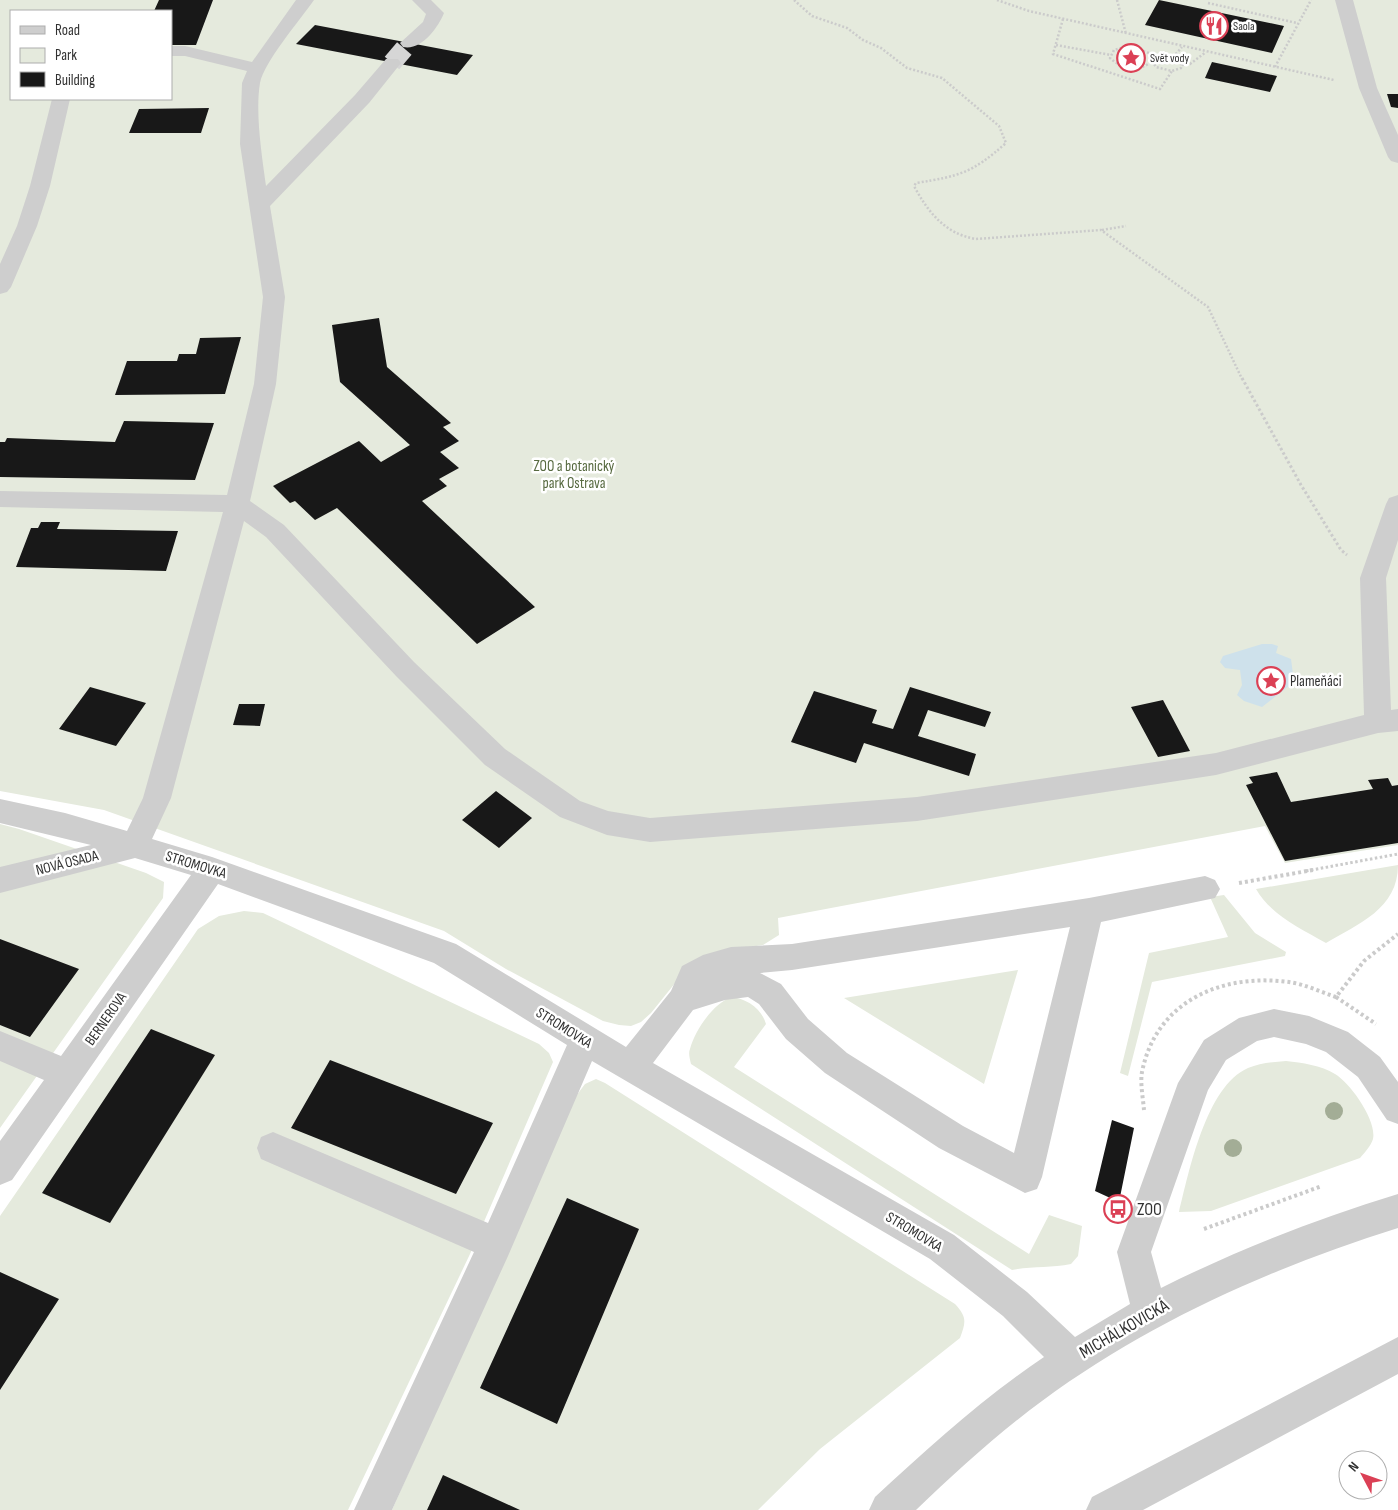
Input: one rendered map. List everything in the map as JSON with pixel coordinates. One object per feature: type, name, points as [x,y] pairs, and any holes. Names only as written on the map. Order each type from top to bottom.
[{"type":"street","points":[[134,846],[157,798],[237,504],[265,384],[274,296],[250,144],[251,83],[257,68],[305,0]]},
{"type":"street","points":[[409,43],[431,24],[435,14],[421,0]]},
{"type":"street","points":[[1344,0],[1368,88],[1398,157]]},
{"type":"street","points":[[172,51],[185,52],[257,68]]},
{"type":"street","points":[[259,205],[362,100],[392,63]]},
{"type":"street","points":[[0,287],[27,226],[40,186],[61,100]]},
{"type":"street","points":[[0,499],[237,504],[275,531],[405,669],[495,757],[570,809],[607,823],[650,830],[917,809],[1216,764],[1388,721],[1373,578],[1398,504]]},
{"type":"street","name":"STROMOVKA","points":[[0,811],[65,825],[212,869],[446,953],[586,1041],[942,1247],[1015,1304],[1072,1359]]},
{"type":"street","name":"NOVÁ OSADA","points":[[0,880],[134,846]]},
{"type":"street","name":"BERNEROVA","points":[[1,1167],[212,869]]},
{"type":"street","points":[[630,1067],[683,1000],[694,976],[703,969],[731,961],[792,957],[1089,911],[1205,889]]},
{"type":"street","points":[[683,1000],[725,986],[751,984],[770,994],[797,1029],[836,1063],[951,1138],[1025,1177],[1089,911]]},
{"type":"street","points":[[1150,1312],[1134,1252],[1194,1083],[1215,1050],[1250,1028],[1274,1023],[1309,1030],[1337,1042],[1354,1054],[1369,1068],[1398,1109]]},
{"type":"street","points":[[373,1510],[496,1244],[586,1041]]},
{"type":"street","points":[[0,1046],[67,1074]]},
{"type":"street","points":[[273,1148],[496,1244]]},
{"type":"street","name":"MICHÁLKOVICKÁ","points":[[888,1510],[991,1419],[1072,1359],[1150,1312],[1278,1252],[1398,1211]]},
{"type":"street","points":[[1105,1510],[1398,1355]]},
{"type":"path","points":[[794,0],[812,16],[847,28],[863,40],[881,48],[907,68],[942,78],[999,126],[1006,143],[983,163],[955,177],[916,183],[914,186],[923,204],[943,227],[966,238],[976,239],[1091,229],[1101,230],[1126,226]]},
{"type":"path","points":[[997,0],[1029,11],[1368,88]]},
{"type":"path","points":[[1116,0],[1126,34]]},
{"type":"path","points":[[1275,67],[1311,0]]},
{"type":"path","points":[[1208,3],[1297,23]]},
{"type":"path","points":[[1063,19],[1053,54],[1160,89],[1172,71]]},
{"type":"path","points":[[1056,45],[1111,55]]},
{"type":"path","points":[[1111,55],[1114,50],[1120,47],[1136,47],[1149,53],[1156,67],[1172,71],[1181,68],[1182,65],[1190,64],[1206,52]]},
{"type":"path","points":[[1173,57],[1183,47]]},
{"type":"path","points":[[1111,55],[1114,62],[1127,68],[1143,68],[1157,57],[1173,57],[1182,65]]},
{"type":"path","points":[[1101,230],[1208,307],[1236,369],[1301,485],[1341,550],[1373,578]]},
{"type":"path","points":[[1205,889],[1398,854]]},
{"type":"path","points":[[1204,1229],[1322,1186]]},
{"type":"green space","name":"ZOO a botanický park Ostrava","points":[[0,0],[1398,0],[1398,845],[1285,863],[1265,826],[778,918],[779,935],[763,945],[723,951],[684,972],[651,1013],[641,1022],[631,1026],[603,1021],[506,969],[444,931],[104,810],[0,791]]},
{"type":"green space","points":[[0,824],[146,873],[164,882],[163,898],[0,1128]]},
{"type":"green space","points":[[1398,865],[1396,880],[1384,904],[1363,922],[1326,943],[1278,914],[1256,889]]},
{"type":"green space","points":[[1224,895],[1255,933],[1286,952],[1285,956],[1152,982],[1128,1076],[1120,1073],[1149,953],[1228,937],[1210,897]]},
{"type":"green space","points":[[244,911],[263,913],[539,1044],[549,1053],[553,1062],[470,1254],[348,1510],[0,1510],[0,1216],[198,929],[219,916]]},
{"type":"green space","points":[[1018,970],[984,1084],[844,998]]},
{"type":"green space","points":[[731,997],[753,1005],[761,1014],[766,1024],[734,1067],[1029,1254],[1049,1215],[1082,1226],[1078,1256],[1071,1264],[1012,1270],[691,1064],[689,1051],[700,1026],[718,1005]]},
{"type":"green space","points":[[1286,1061],[1324,1068],[1348,1085],[1367,1112],[1371,1122],[1373,1139],[1369,1147],[1360,1158],[1211,1211],[1179,1212],[1194,1154],[1210,1111],[1221,1092],[1233,1078],[1248,1068],[1271,1062]]},
{"type":"green space","points":[[596,1079],[955,1304],[962,1313],[964,1320],[960,1338],[820,1449],[758,1510],[392,1510],[576,1096],[585,1084]]},
{"type":"water","points":[[1262,644],[1278,646],[1276,653],[1291,659],[1294,682],[1262,707],[1244,701],[1237,695],[1242,685],[1240,670],[1225,668],[1220,662],[1223,656]]},
{"type":"building","points":[[159,0],[213,0],[196,45],[172,45],[172,10],[154,10]]},
{"type":"building","name":"Saola","points":[[1159,0],[1284,26],[1272,53],[1145,25]]},
{"type":"building","points":[[315,25],[473,55],[457,75],[296,44]]},
{"type":"building","name":"Saola","points":[[1212,62],[1277,76],[1270,92],[1205,78]]},
{"type":"building","points":[[1387,94],[1398,94],[1398,108],[1391,107]]},
{"type":"building","points":[[209,108],[201,133],[129,133],[139,109]]},
{"type":"building","points":[[379,318],[387,367],[451,423],[443,427],[459,441],[440,452],[459,468],[439,479],[447,486],[422,501],[535,607],[477,644],[337,508],[315,520],[295,501],[290,503],[273,486],[359,441],[381,462],[410,445],[340,382],[332,325]]},
{"type":"building","points":[[241,337],[225,394],[115,395],[127,361],[177,361],[179,354],[196,354],[200,338]]},
{"type":"building","points":[[124,421],[214,423],[195,480],[0,477],[0,442],[5,442],[7,438],[115,442]]},
{"type":"building","points":[[41,522],[60,522],[57,529],[178,531],[166,571],[16,567],[31,528],[38,528]]},
{"type":"building","points":[[90,687],[146,703],[116,746],[59,729]]},
{"type":"building","points":[[910,687],[991,712],[985,727],[928,710],[918,736],[976,754],[969,776],[864,743],[856,763],[791,742],[814,691],[877,710],[872,723],[893,729]]},
{"type":"building","points":[[1163,700],[1190,751],[1158,757],[1131,707]]},
{"type":"building","points":[[239,704],[265,704],[260,726],[233,725]]},
{"type":"building","points":[[1277,772],[1291,802],[1373,789],[1368,780],[1388,778],[1392,786],[1398,785],[1398,843],[1285,861],[1246,785],[1253,783],[1249,777]]},
{"type":"building","points":[[496,791],[532,818],[499,848],[462,820]]},
{"type":"building","points":[[0,939],[79,969],[30,1037],[0,1025]]},
{"type":"building","points":[[151,1029],[215,1055],[110,1223],[42,1193]]},
{"type":"building","points":[[330,1060],[493,1123],[456,1194],[291,1128]]},
{"type":"building","points":[[1112,1120],[1134,1128],[1119,1202],[1095,1191]]},
{"type":"building","points":[[567,1198],[639,1229],[557,1424],[480,1388]]},
{"type":"building","points":[[0,1272],[59,1299],[0,1390]]},
{"type":"building","points":[[443,1475],[520,1510],[427,1510]]},
{"type":"tunnel","points":[[392,63],[409,43]]},
{"type":"place","name":"Saola","points":[[1214,26]]},
{"type":"place","name":"Svět vody","points":[[1131,58]]},
{"type":"place","name":"Plameňáci","points":[[1271,681]]},
{"type":"place","name":"ZOO","points":[[1118,1209]]}]
